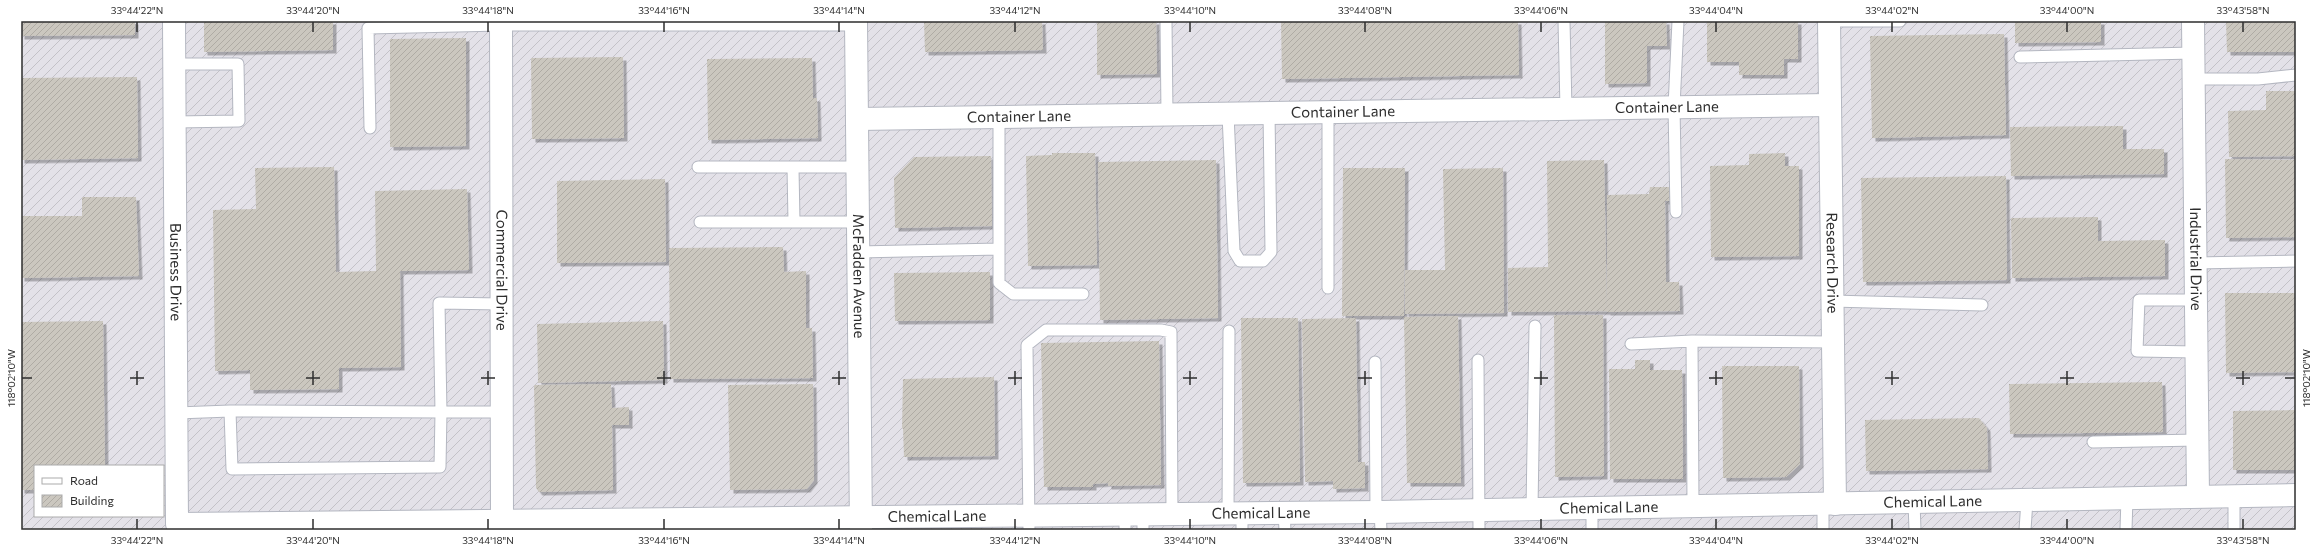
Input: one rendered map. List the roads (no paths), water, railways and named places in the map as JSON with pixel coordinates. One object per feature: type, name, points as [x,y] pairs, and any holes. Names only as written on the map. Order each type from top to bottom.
[{"type":"street","name":"Business Drive","points":[[174,21],[177,413],[176,527]]},
{"type":"street","name":"Research Drive","points":[[1829,21],[1833,342],[1829,504]]},
{"type":"street","name":"Industrial Drive","points":[[2193,21],[2198,496]]},
{"type":"street","name":"Commercial Drive","points":[[501,23],[502,520]]},
{"type":"street","name":"McFadden Avenue","points":[[856,23],[861,524]]},
{"type":"street","name":"Container Lane","points":[[857,119],[1830,105]]},
{"type":"street","name":"Chemical Lane","points":[[176,527],[398,526],[440,525],[502,520],[540,525],[1134,522],[1172,514],[1284,522],[1379,518],[1478,519],[1532,508],[2296,495]]},
{"type":"lane","points":[[1166,21],[1167,115]]},
{"type":"lane","points":[[1564,21],[1566,109]]},
{"type":"lane","points":[[1676,212],[1674,107],[1678,21]]},
{"type":"lane","points":[[1829,21],[1900,21]]},
{"type":"lane","points":[[370,128],[368,28],[501,23],[856,23]]},
{"type":"lane","points":[[2020,57],[2193,53]]},
{"type":"lane","points":[[175,64],[238,64],[239,120],[175,122]]},
{"type":"lane","points":[[2194,79],[2258,79],[2296,75]]},
{"type":"lane","points":[[1328,112],[1328,288]]},
{"type":"lane","points":[[1228,114],[1234,251],[1240,261],[1263,261],[1271,252],[1269,113]]},
{"type":"lane","points":[[999,117],[999,283],[1013,294],[1083,294]]},
{"type":"lane","points":[[698,167],[858,167]]},
{"type":"lane","points":[[793,168],[794,222]]},
{"type":"lane","points":[[700,222],[858,222]]},
{"type":"lane","points":[[858,252],[999,249]]},
{"type":"lane","points":[[2196,263],[2296,261]]},
{"type":"lane","points":[[2196,300],[2139,300],[2137,351],[2197,352]]},
{"type":"lane","points":[[1832,301],[1982,305]]},
{"type":"lane","points":[[230,411],[232,469],[440,467],[441,412],[439,303],[502,304]]},
{"type":"lane","points":[[1532,508],[1535,326]]},
{"type":"lane","points":[[1028,523],[1027,345],[1046,330],[1161,330],[1171,332],[1172,514]]},
{"type":"lane","points":[[1230,331],[1237,519]]},
{"type":"lane","points":[[1692,341],[1693,506]]},
{"type":"lane","points":[[1632,344],[1692,341],[1833,342]]},
{"type":"lane","points":[[1478,360],[1478,519]]},
{"type":"lane","points":[[1375,362],[1379,518]]},
{"type":"lane","points":[[177,413],[230,411],[502,412]]},
{"type":"lane","points":[[2093,442],[2198,440]]},
{"type":"lane","points":[[2234,496],[2234,530]]},
{"type":"lane","points":[[2126,530],[2127,497]]},
{"type":"lane","points":[[2025,530],[2026,500]]},
{"type":"lane","points":[[1914,502],[1915,530]]},
{"type":"lane","points":[[1823,530],[1829,504]]},
{"type":"lane","points":[[1592,507],[1592,530]]}]
